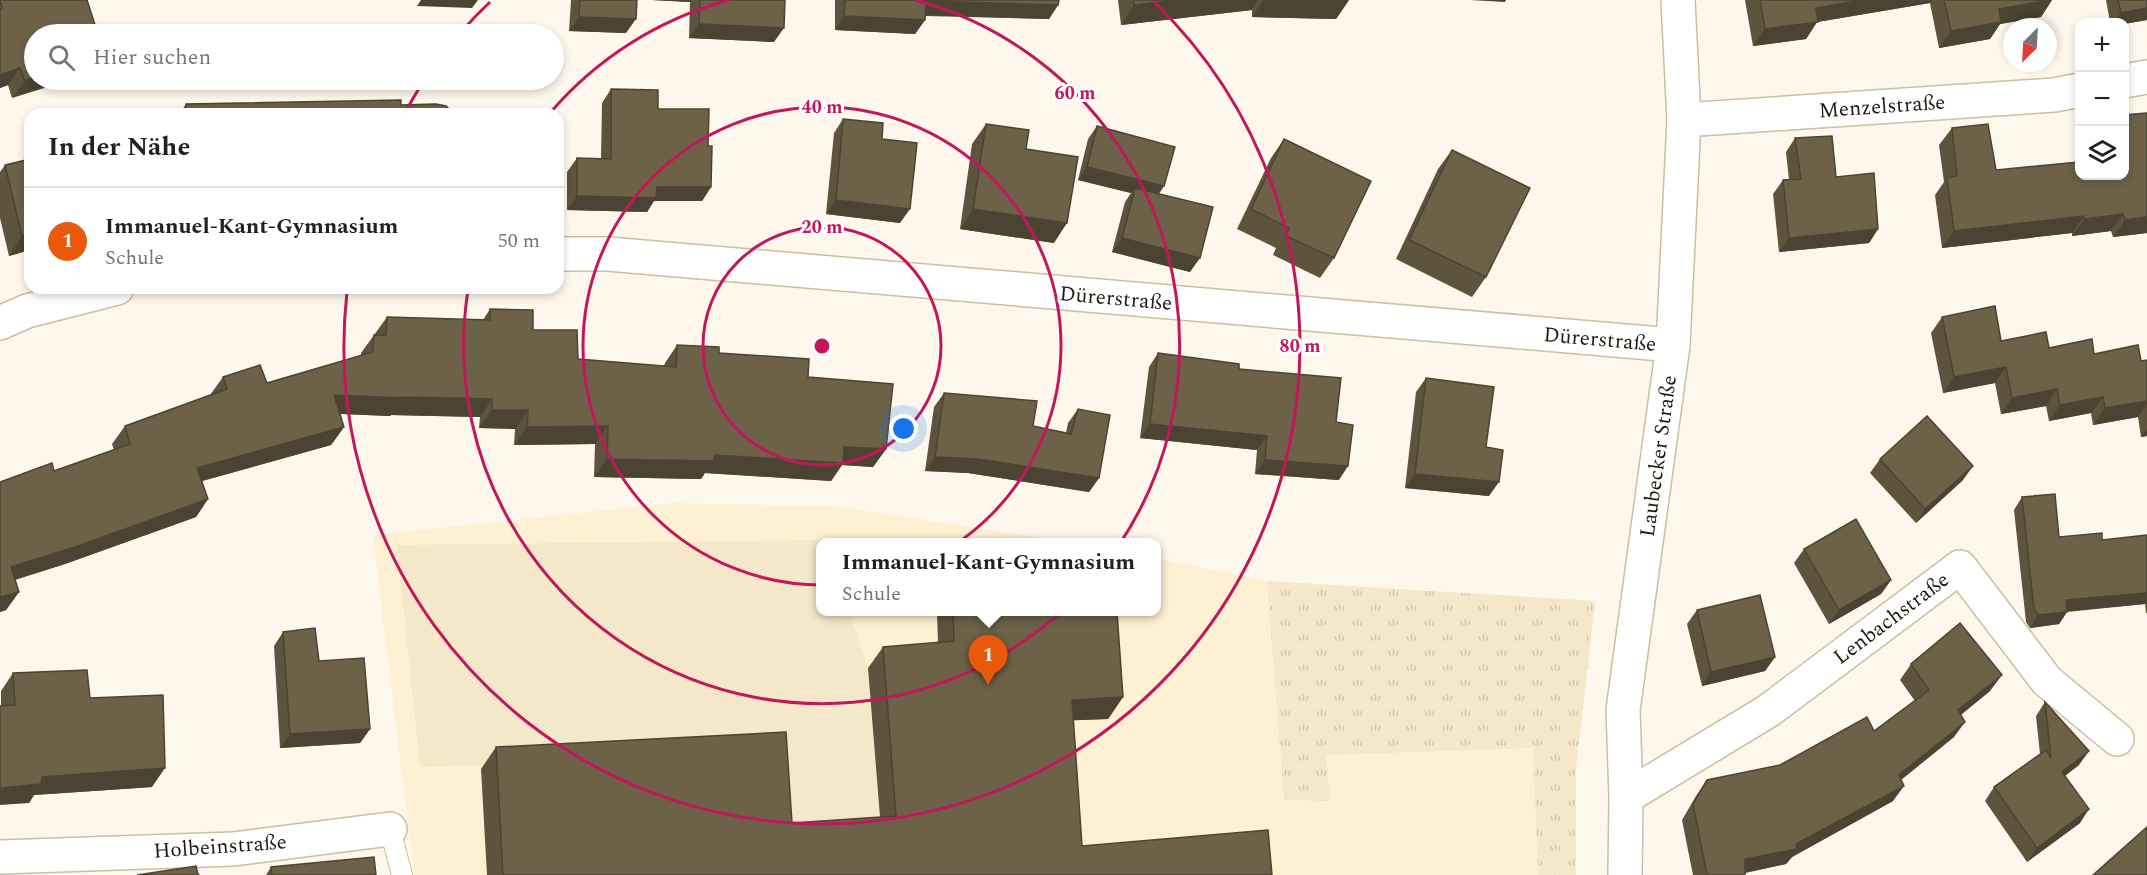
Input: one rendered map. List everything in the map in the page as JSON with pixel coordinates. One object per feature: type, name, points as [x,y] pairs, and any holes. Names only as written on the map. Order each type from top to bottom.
[{"type":"street","name":"Laubecker Straße","points":[[1625,875],[1626,796],[1623,710],[1673,345],[1684,120],[1678,0]]},
{"type":"street","points":[[2129,80],[2147,77]]},
{"type":"street","name":"Menzelstraße","points":[[1684,120],[2054,95],[2075,91]]},
{"type":"street","name":"Dürerstraße","points":[[564,254],[608,254],[1673,345]]},
{"type":"street","points":[[0,323],[27,311],[94,294]]},
{"type":"street","name":"Lenbachstraße","points":[[1626,796],[1768,711],[1960,567],[2047,681],[2117,739]]},
{"type":"street","name":"Holbeinstraße","points":[[0,856],[233,849],[390,828]]},
{"type":"lane","name":"Holbeinstraße","points":[[390,828],[402,875]]},
{"type":"shaded area","points":[[673,503],[833,506],[1042,538],[816,538],[816,616],[1161,616],[1161,559],[1267,581],[1595,601],[1576,768],[1576,875],[414,875],[373,535]]},
{"type":"green space","points":[[816,540],[816,616],[851,616],[868,668],[881,837],[777,844],[771,754],[420,767],[397,545]]},
{"type":"green space","points":[[1267,581],[1595,601],[1576,768],[1576,875],[1538,875],[1533,748],[1326,755],[1330,801],[1284,800]]},
{"type":"building","points":[[0,0],[87,0],[95,24],[24,24],[24,78],[20,68],[0,75],[0,9],[2,8]]},
{"type":"building","points":[[580,0],[637,0],[636,19],[579,17]]},
{"type":"building","points":[[700,0],[785,0],[784,28],[699,24]]},
{"type":"building","points":[[845,0],[1059,0],[1058,5],[926,1],[925,20],[844,16]]},
{"type":"building","points":[[1134,0],[1179,0],[1134,5]]},
{"type":"building","points":[[1760,0],[1861,0],[1816,8],[1818,22],[1765,29]]},
{"type":"building","points":[[1944,0],[2050,0],[1999,9],[2001,22],[1951,31]]},
{"type":"building","points":[[2118,0],[2147,0],[2147,8],[2121,13]]},
{"type":"building","points":[[611,89],[658,90],[658,109],[709,109],[708,146],[712,146],[711,187],[657,187],[656,198],[577,196],[577,158],[611,159]]},
{"type":"building","points":[[401,100],[401,105],[436,104],[448,108],[186,108],[186,104]]},
{"type":"building","points":[[2147,113],[2147,217],[2125,220],[2123,214],[2084,219],[2084,216],[1954,231],[1947,178],[1957,176],[1952,128],[1988,124],[1996,170],[2075,162],[2075,180],[2129,180],[2129,115]]},
{"type":"building","points":[[843,119],[883,123],[882,139],[917,143],[910,209],[836,200]]},
{"type":"building","points":[[986,124],[1029,130],[1026,149],[1078,157],[1067,223],[973,209]]},
{"type":"building","points":[[1097,126],[1175,147],[1164,186],[1087,167]]},
{"type":"building","points":[[1832,136],[1836,177],[1874,173],[1878,229],[1789,238],[1783,180],[1801,179],[1795,138]]},
{"type":"building","points":[[1284,139],[1371,181],[1334,258],[1286,236],[1289,228],[1251,209]]},
{"type":"building","points":[[1452,150],[1530,188],[1486,277],[1409,240]]},
{"type":"building","points":[[24,160],[24,236],[22,236],[5,165]]},
{"type":"building","points":[[1135,188],[1213,207],[1200,258],[1122,238]]},
{"type":"building","points":[[1995,306],[2001,341],[2046,332],[2049,348],[2092,339],[2094,354],[2138,345],[2141,361],[2147,360],[2147,401],[2105,408],[2103,397],[2060,405],[2057,389],[2012,398],[2006,367],[1954,377],[1942,317]]},
{"type":"building","points":[[490,309],[533,310],[533,330],[577,330],[578,359],[676,367],[677,345],[719,347],[719,353],[809,359],[808,377],[893,384],[886,449],[844,447],[843,463],[714,455],[714,461],[607,459],[608,426],[527,427],[528,410],[492,410],[492,399],[334,395],[344,427],[197,468],[208,499],[78,546],[11,567],[19,592],[0,597],[0,482],[52,463],[54,471],[130,444],[125,426],[227,389],[223,377],[260,365],[267,383],[373,352],[374,335],[386,335],[387,317],[490,320]]},
{"type":"building","points":[[1158,353],[1239,364],[1239,369],[1341,378],[1336,422],[1353,425],[1348,466],[1265,460],[1267,436],[1150,424]]},
{"type":"building","points":[[1426,378],[1494,387],[1486,447],[1503,450],[1499,482],[1415,474]]},
{"type":"building","points":[[944,393],[1037,401],[1033,426],[1071,434],[1078,409],[1110,415],[1099,478],[978,459],[935,457]]},
{"type":"building","points":[[1927,416],[1973,466],[1925,509],[1880,459]]},
{"type":"building","points":[[2055,494],[2059,537],[2102,533],[2102,540],[2147,535],[2147,593],[2066,600],[2067,612],[2038,615],[2034,610],[2022,497]]},
{"type":"building","points":[[1856,519],[1891,580],[1839,610],[1804,549]]},
{"type":"building","points":[[1760,595],[1775,657],[1711,672],[1697,610]]},
{"type":"building","points":[[953,616],[1117,616],[1123,697],[1072,700],[1082,846],[1268,830],[1272,875],[503,875],[496,747],[786,732],[792,823],[896,816],[883,647],[954,641]]},
{"type":"building","points":[[1960,623],[2002,675],[1958,710],[1965,722],[1899,775],[1904,786],[1796,844],[1797,849],[1745,859],[1745,875],[1707,875],[1693,804],[1707,780],[1780,765],[1867,717],[1874,731],[1929,690],[1911,664]]},
{"type":"building","points":[[315,628],[319,661],[364,658],[370,729],[290,734],[283,632]]},
{"type":"building","points":[[87,670],[90,698],[163,695],[165,768],[42,777],[41,784],[0,788],[0,706],[15,705],[13,673]]},
{"type":"building","points":[[2045,702],[2089,751],[2062,772],[2089,809],[2037,848],[1994,787],[2046,750],[2051,758]]},
{"type":"building","points":[[2147,827],[2147,875],[2093,875]]},
{"type":"building","points":[[374,857],[376,875],[272,875],[271,867]]},
{"type":"building","points":[[196,866],[198,875],[137,875]]},
{"type":"place","name":"Immanuel-Kant-Gymnasium","points":[[988,685]]}]
